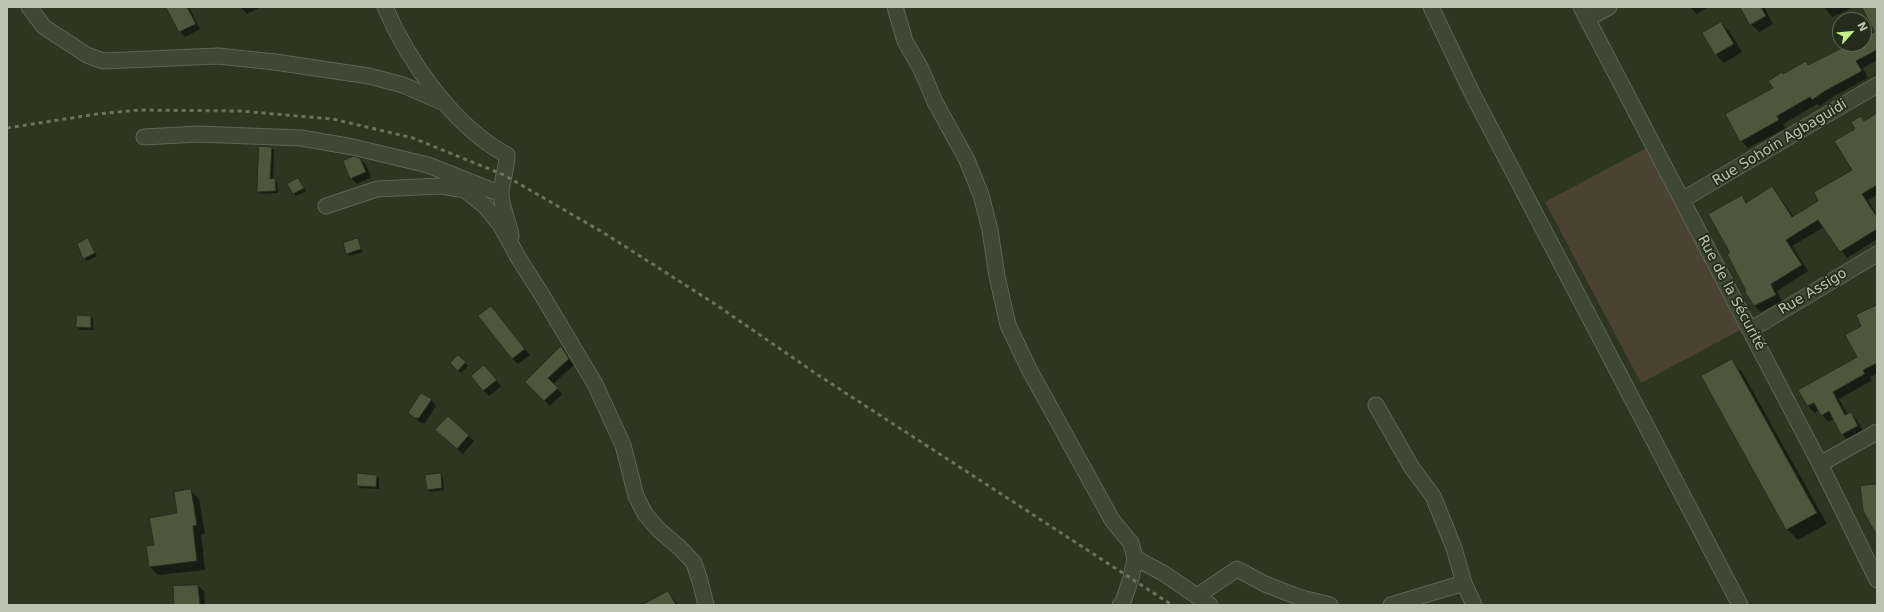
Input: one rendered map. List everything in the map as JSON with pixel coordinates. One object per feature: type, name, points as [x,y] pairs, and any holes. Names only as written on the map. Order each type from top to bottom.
[{"type":"street","points":[[29,7],[44,27],[87,55],[103,61],[218,56],[274,62],[369,76],[403,85],[442,102]]},
{"type":"street","points":[[385,7],[396,32],[442,102],[493,147],[507,155],[507,166],[501,194],[512,245]]},
{"type":"street","points":[[895,7],[905,41],[921,69],[935,102],[966,160],[981,195],[990,230],[997,276],[1008,325],[1029,369],[1112,520],[1131,543],[1134,558],[1131,578],[1124,604]]},
{"type":"street","points":[[1431,7],[1472,93],[1740,605]]},
{"type":"street","points":[[1584,13],[1609,7]]},
{"type":"street","name":"Rue de la Sécurité","points":[[1584,13],[1820,464],[1877,580]]},
{"type":"street","name":"Rue Sohoin Agbaguidi","points":[[1682,200],[1877,85]]},
{"type":"street","points":[[144,136],[198,134],[301,138],[428,165],[501,194]]},
{"type":"street","points":[[326,206],[377,189],[441,186],[465,190],[484,205],[501,226],[595,384],[623,445],[636,496],[645,514],[659,530],[680,548],[694,563],[706,605]]},
{"type":"street","name":"Rue Assigo","points":[[1750,330],[1877,254]]},
{"type":"street","points":[[1376,405],[1412,468],[1433,496],[1454,548],[1464,583],[1474,605]]},
{"type":"street","points":[[1820,464],[1877,432]]},
{"type":"street","points":[[1134,558],[1163,573],[1210,605]]},
{"type":"street","points":[[1197,596],[1237,569],[1265,584],[1298,597],[1330,605]]},
{"type":"street","points":[[1391,605],[1464,583]]},
{"type":"shaded area","points":[[1648,147],[1744,328],[1641,383],[1545,202]]},
{"type":"building","points":[[166,7],[187,7],[196,24],[179,32]]},
{"type":"building","points":[[1740,7],[1761,7],[1766,16],[1750,25]]},
{"type":"building","points":[[1862,7],[1877,7],[1877,50],[1856,61],[1862,71],[1825,91],[1812,100],[1810,97],[1777,116],[1779,120],[1740,142],[1725,114],[1773,88],[1768,81],[1782,72],[1783,74],[1806,61],[1808,65],[1834,52],[1872,52],[1872,33],[1874,32],[1872,28],[1872,12],[1864,12]]},
{"type":"building","points":[[1721,22],[1734,44],[1715,55],[1702,33]]},
{"type":"building","points":[[1877,113],[1877,185],[1862,194],[1877,217],[1877,229],[1840,252],[1818,220],[1786,240],[1802,265],[1771,284],[1776,295],[1754,306],[1745,292],[1746,291],[1727,254],[1730,253],[1708,214],[1742,195],[1746,203],[1772,186],[1792,217],[1818,201],[1814,192],[1852,170],[1834,141],[1855,129],[1851,122],[1861,116],[1864,121]]},
{"type":"building","points":[[259,146],[272,147],[270,179],[275,178],[276,191],[257,192]]},
{"type":"building","points":[[354,156],[360,158],[366,172],[350,179],[343,161]]},
{"type":"building","points":[[298,178],[304,188],[293,194],[287,184]]},
{"type":"building","points":[[88,238],[95,253],[83,259],[77,244]]},
{"type":"building","points":[[358,238],[361,249],[346,254],[343,243]]},
{"type":"building","points":[[1877,305],[1877,363],[1863,370],[1865,374],[1833,392],[1845,415],[1851,412],[1858,426],[1841,435],[1829,411],[1821,416],[1814,403],[1807,406],[1798,390],[1857,357],[1845,335],[1861,326],[1856,315]]},
{"type":"building","points":[[491,306],[525,349],[512,359],[478,316]]},
{"type":"building","points":[[77,315],[91,316],[91,328],[76,327]]},
{"type":"building","points":[[561,346],[569,359],[548,378],[558,388],[544,401],[525,382]]},
{"type":"building","points":[[458,355],[466,362],[458,371],[450,363]]},
{"type":"building","points":[[1732,359],[1817,513],[1786,530],[1701,376]]},
{"type":"building","points":[[484,365],[497,380],[483,391],[471,376]]},
{"type":"building","points":[[421,393],[432,399],[419,418],[415,418],[408,413]]},
{"type":"building","points":[[448,416],[469,435],[457,449],[435,430]]},
{"type":"building","points":[[357,473],[377,475],[376,487],[357,486]]},
{"type":"building","points":[[441,473],[442,488],[427,490],[425,475]]},
{"type":"building","points":[[1877,484],[1877,536],[1863,511],[1860,486]]},
{"type":"building","points":[[191,489],[197,525],[193,526],[197,561],[149,567],[146,546],[154,545],[149,518],[177,513],[174,492]]},
{"type":"building","points":[[198,585],[200,605],[174,605],[173,586]]},
{"type":"building","points":[[668,591],[676,605],[642,605]]},
{"type":"railway","points":[[7,128],[97,114],[139,110],[240,111],[333,119],[413,138],[504,175],[604,233],[715,304],[818,375],[1172,605]]}]
